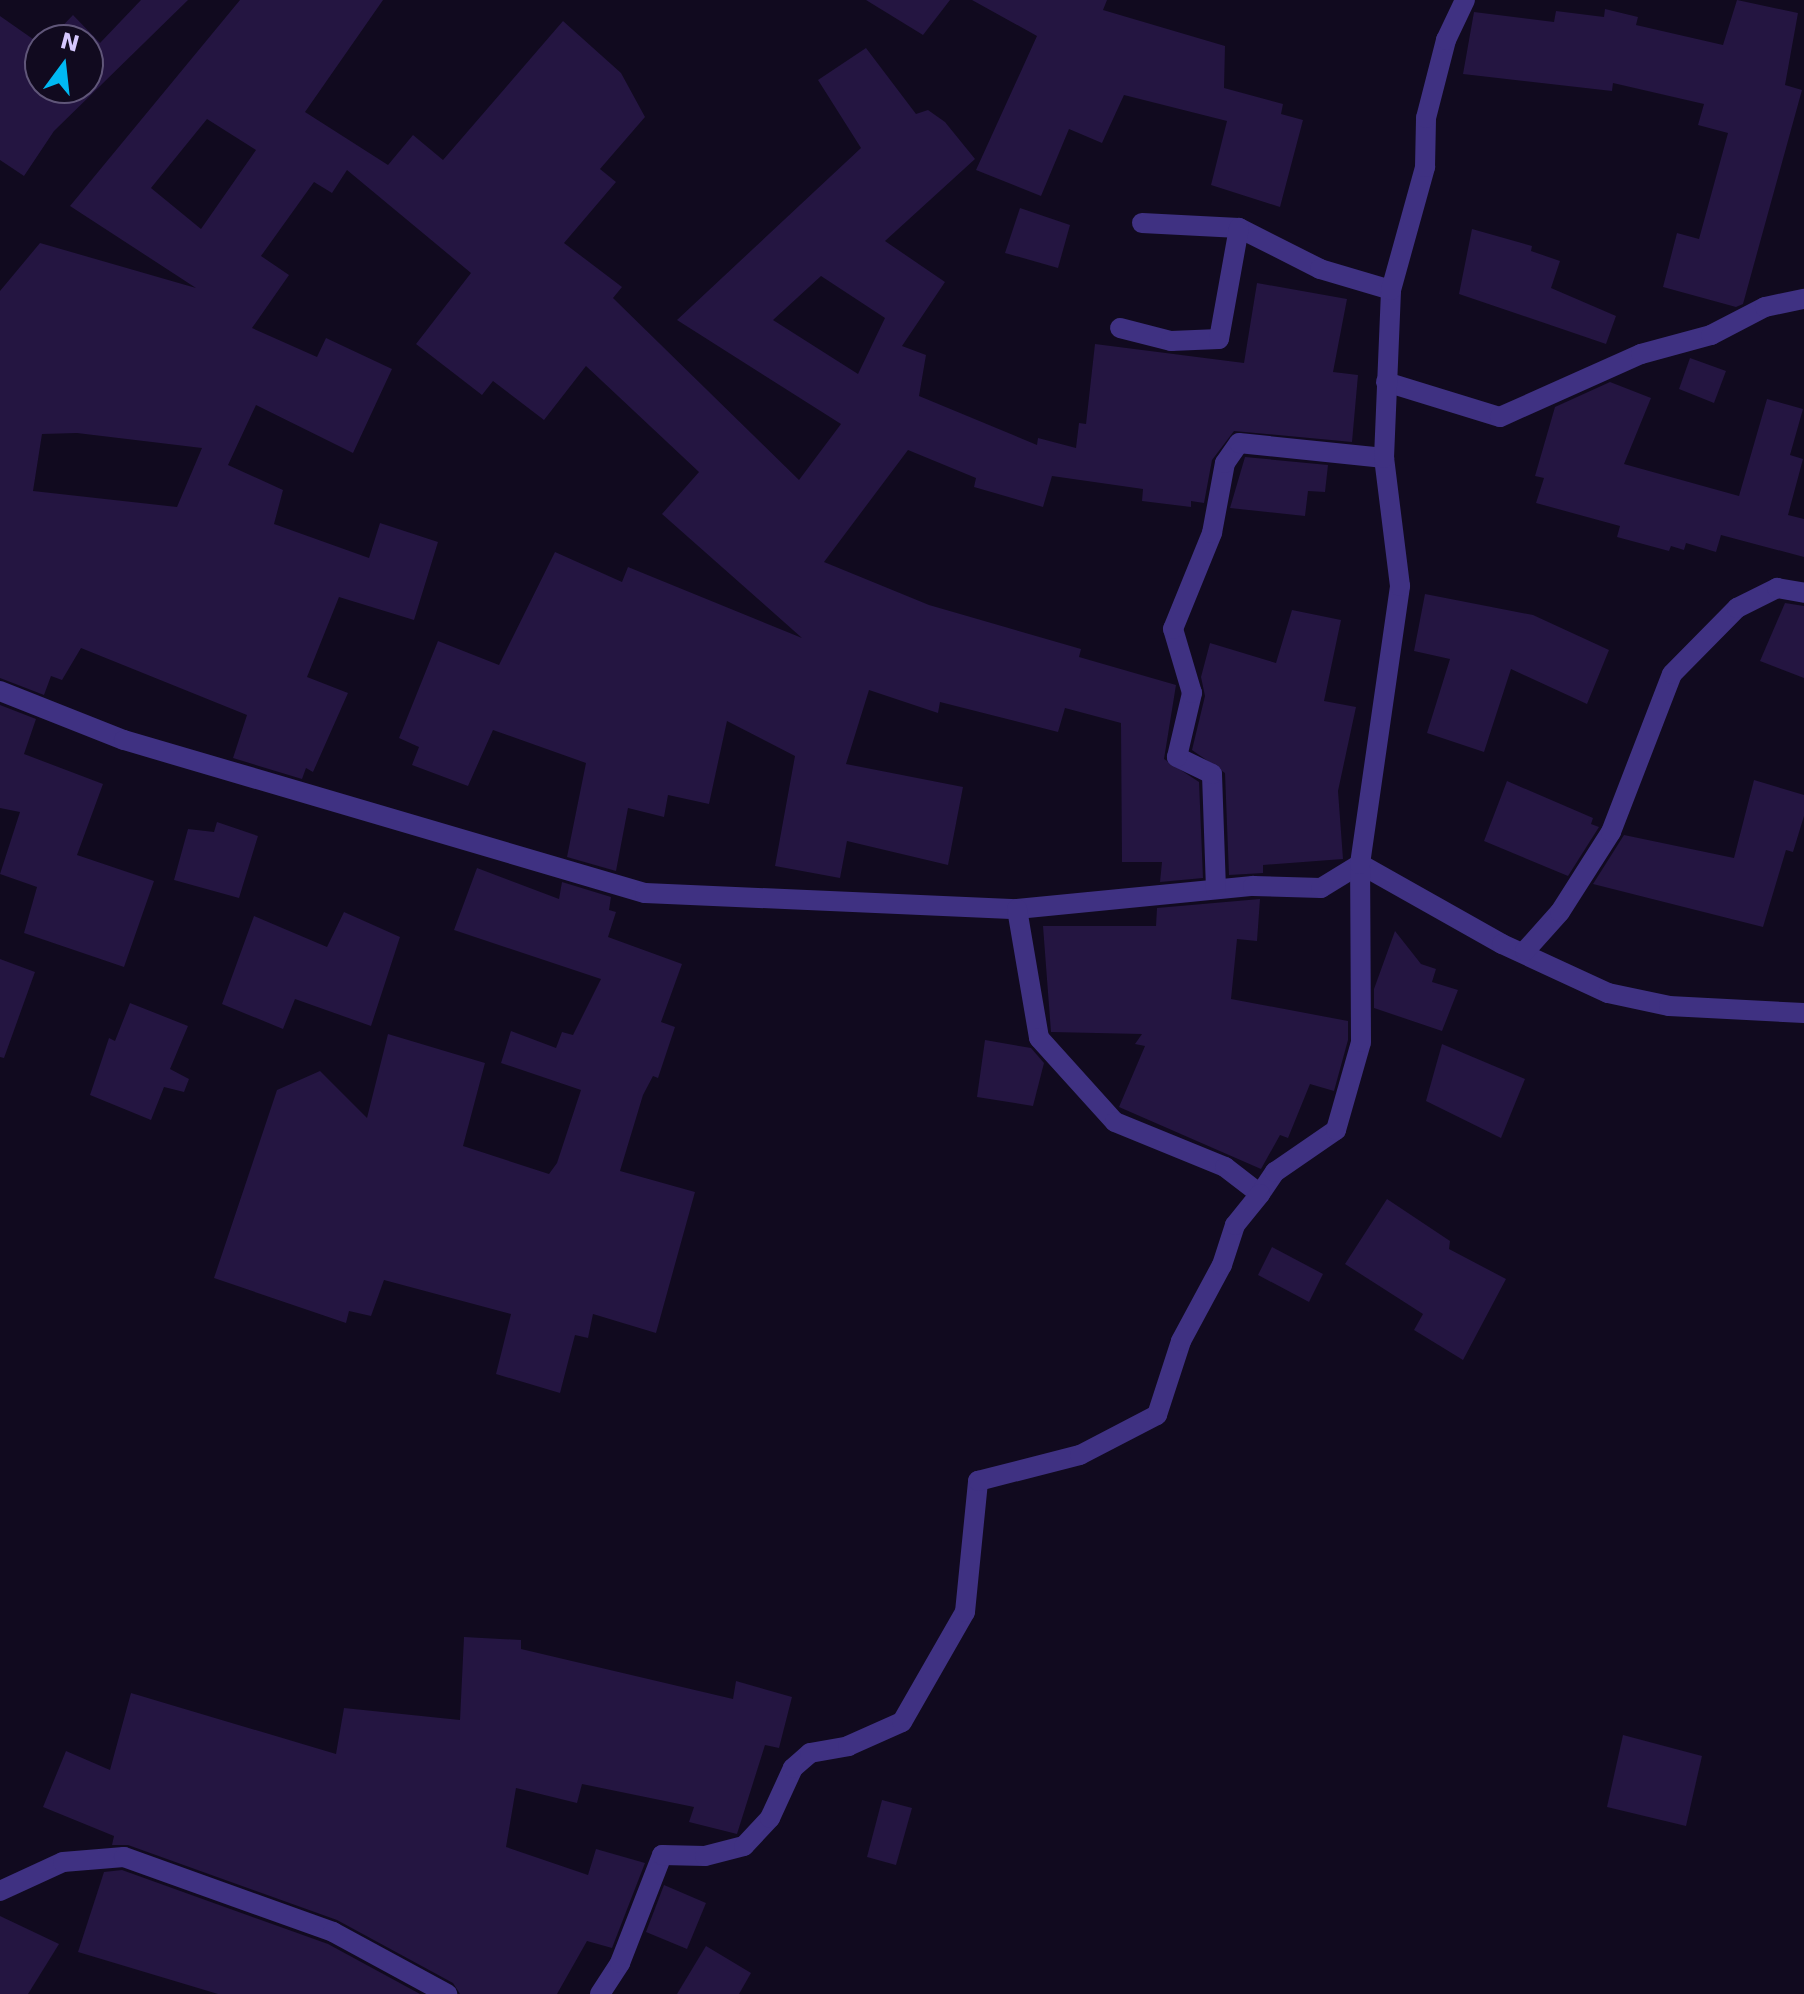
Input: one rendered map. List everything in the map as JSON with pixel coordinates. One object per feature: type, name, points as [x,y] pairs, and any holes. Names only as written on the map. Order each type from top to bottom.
[{"type":"street","points":[[600,1994],[620,1963],[662,1855],[705,1856],[744,1846],[770,1818],[793,1768],[810,1753],[848,1746],[902,1722],[965,1612],[978,1481],[1080,1455],[1157,1415],[1181,1341],[1222,1265],[1235,1225],[1275,1172],[1336,1130],[1361,1042],[1360,864],[1400,586],[1384,458],[1391,290],[1425,167],[1426,118],[1446,40],[1465,0]]},
{"type":"street","points":[[1142,223],[1239,228],[1320,269],[1391,290]]},
{"type":"street","points":[[1120,328],[1171,341],[1219,339],[1239,228]]},
{"type":"street","points":[[1386,382],[1500,417],[1641,354],[1711,335],[1765,307],[1804,299]]},
{"type":"street","points":[[1216,889],[1212,774],[1177,757],[1192,693],[1173,629],[1212,533],[1225,463],[1239,443],[1384,458]]},
{"type":"street","points":[[1525,951],[1560,912],[1611,832],[1672,674],[1737,608],[1777,588],[1804,593]]},
{"type":"street","points":[[0,691],[124,740],[645,893],[1017,909],[1216,889],[1321,888],[1360,864]]},
{"type":"street","points":[[1360,864],[1502,944],[1525,951],[1608,993],[1669,1006],[1804,1013]]},
{"type":"street","points":[[1017,909],[1039,1038],[1115,1122],[1225,1167],[1260,1194]]},
{"type":"street","points":[[0,1891],[63,1862],[124,1857],[333,1932],[447,1994]]},
{"type":"building","points":[[141,0],[188,0],[104,82],[104,39]]},
{"type":"building","points":[[240,0],[383,0],[305,112],[388,165],[413,135],[443,160],[563,21],[621,73],[645,117],[600,169],[616,182],[564,243],[622,287],[613,298],[799,480],[841,424],[677,320],[861,148],[818,80],[866,48],[916,114],[928,110],[945,122],[975,159],[885,241],[945,282],[902,346],[926,355],[919,396],[1037,445],[1038,438],[1076,448],[1079,423],[1086,424],[1095,344],[1244,363],[1257,283],[1347,299],[1333,372],[1358,375],[1352,442],[1234,431],[1212,460],[1204,503],[1191,501],[1191,507],[1142,501],[1143,489],[1052,476],[1043,507],[974,487],[976,478],[908,450],[824,562],[929,605],[1081,649],[1079,657],[1176,685],[1164,759],[1199,782],[1203,878],[1160,882],[1162,862],[1122,862],[1121,723],[1065,708],[1058,732],[940,702],[938,713],[869,690],[846,764],[963,787],[948,865],[847,841],[840,878],[775,866],[795,756],[727,721],[709,804],[668,795],[664,817],[628,808],[616,871],[567,857],[586,763],[493,730],[468,786],[412,765],[419,747],[399,738],[438,641],[499,665],[555,552],[622,582],[628,567],[802,638],[662,514],[699,472],[586,366],[544,420],[493,381],[482,395],[416,344],[471,273],[347,170],[332,193],[314,182],[261,256],[289,275],[252,328],[317,357],[326,338],[392,369],[353,453],[256,405],[228,465],[283,490],[274,524],[369,558],[380,523],[438,542],[414,620],[339,597],[307,677],[348,693],[313,772],[306,768],[302,779],[233,758],[247,715],[81,648],[62,680],[51,676],[44,695],[0,678],[0,291],[40,243],[196,288],[70,206]],"holes":[[[207,119],[256,150],[201,229],[151,188]],[[821,276],[885,318],[858,374],[773,320]],[[77,433],[202,448],[177,507],[33,491],[42,434]]]},
{"type":"building","points":[[866,0],[950,0],[923,35]]},
{"type":"building","points":[[972,0],[1107,0],[1103,10],[1225,46],[1224,88],[1283,104],[1281,114],[1303,120],[1280,207],[1211,185],[1227,121],[1124,95],[1102,143],[1069,129],[1041,196],[976,170],[1037,36]]},
{"type":"building","points":[[1737,0],[1798,13],[1785,85],[1802,90],[1743,304],[1736,307],[1663,287],[1677,233],[1699,239],[1728,133],[1698,125],[1704,104],[1613,83],[1612,91],[1463,74],[1474,12],[1554,22],[1556,11],[1604,17],[1605,9],[1638,17],[1636,25],[1723,45]]},
{"type":"building","points":[[73,15],[82,24],[64,24]]},
{"type":"building","points":[[0,16],[24,33],[24,104],[82,104],[54,131],[24,176],[0,160]]},
{"type":"building","points":[[1020,208],[1070,225],[1058,268],[1005,253]]},
{"type":"building","points":[[1472,229],[1532,246],[1531,251],[1560,261],[1551,288],[1616,316],[1606,344],[1459,294]]},
{"type":"building","points":[[1690,358],[1726,371],[1714,403],[1679,389]]},
{"type":"building","points":[[1610,382],[1651,398],[1624,464],[1739,496],[1767,399],[1803,409],[1790,455],[1803,459],[1788,515],[1804,519],[1804,557],[1721,535],[1716,552],[1686,543],[1684,550],[1671,546],[1669,551],[1617,537],[1620,526],[1536,503],[1544,478],[1535,476],[1555,407]]},
{"type":"building","points":[[1245,457],[1328,465],[1325,492],[1308,491],[1305,516],[1230,508]]},
{"type":"building","points":[[1425,594],[1533,615],[1609,650],[1587,704],[1511,669],[1484,752],[1427,733],[1450,659],[1414,651]]},
{"type":"building","points":[[1785,603],[1804,606],[1804,678],[1760,661]]},
{"type":"building","points":[[1292,610],[1341,620],[1324,701],[1356,707],[1338,791],[1343,859],[1263,865],[1263,873],[1229,875],[1225,773],[1192,750],[1205,696],[1201,677],[1210,643],[1276,663]]},
{"type":"building","points":[[0,705],[36,719],[24,754],[103,784],[77,855],[154,881],[124,967],[24,933],[37,887],[0,874],[20,812],[0,808]]},
{"type":"building","points":[[1754,780],[1804,795],[1804,816],[1793,852],[1786,850],[1763,927],[1593,884],[1624,835],[1734,858]]},
{"type":"building","points":[[1507,781],[1593,818],[1591,824],[1599,827],[1568,876],[1484,841]]},
{"type":"building","points":[[217,822],[258,836],[239,898],[174,880],[188,829],[214,832]]},
{"type":"building","points":[[477,868],[559,899],[562,882],[611,897],[609,910],[616,912],[608,937],[682,964],[661,1022],[675,1027],[658,1078],[653,1076],[643,1095],[620,1171],[695,1192],[656,1333],[593,1314],[588,1338],[575,1335],[560,1393],[496,1374],[511,1314],[384,1280],[371,1316],[349,1311],[346,1323],[214,1278],[277,1090],[320,1071],[367,1118],[388,1034],[485,1063],[463,1146],[549,1174],[557,1163],[581,1090],[501,1063],[511,1031],[556,1048],[562,1032],[573,1035],[601,979],[454,930]]},
{"type":"building","points":[[1260,899],[1257,941],[1237,939],[1231,999],[1348,1021],[1348,1040],[1334,1091],[1310,1084],[1288,1138],[1280,1135],[1261,1169],[1119,1107],[1145,1046],[1135,1044],[1142,1034],[1051,1032],[1043,926],[1156,926],[1157,908]]},
{"type":"building","points":[[344,912],[400,937],[371,1026],[295,999],[283,1029],[222,1004],[254,916],[327,947]]},
{"type":"building","points":[[1395,931],[1421,964],[1436,969],[1432,982],[1458,990],[1442,1031],[1374,1008],[1374,989]]},
{"type":"building","points":[[0,959],[35,972],[4,1058],[0,1057]]},
{"type":"building","points":[[130,1003],[188,1026],[170,1069],[189,1079],[184,1092],[164,1087],[151,1120],[90,1095],[109,1038],[115,1041]]},
{"type":"building","points":[[985,1040],[1031,1048],[1044,1063],[1033,1106],[977,1097]]},
{"type":"building","points":[[1442,1044],[1525,1079],[1501,1138],[1426,1101]]},
{"type":"building","points":[[1387,1199],[1450,1241],[1449,1249],[1506,1279],[1463,1360],[1414,1330],[1423,1314],[1345,1264]]},
{"type":"building","points":[[1272,1247],[1323,1274],[1309,1302],[1258,1275]]},
{"type":"building","points":[[464,1637],[521,1640],[521,1649],[733,1699],[736,1681],[792,1697],[779,1748],[765,1745],[737,1834],[689,1822],[694,1807],[582,1784],[577,1803],[516,1788],[506,1847],[588,1875],[596,1849],[645,1863],[612,1948],[587,1941],[557,1994],[460,1994],[453,1983],[337,1920],[128,1845],[112,1845],[114,1836],[43,1807],[66,1751],[110,1770],[131,1693],[336,1754],[344,1708],[460,1720]]},
{"type":"building","points":[[1623,1735],[1702,1756],[1686,1826],[1607,1807]]},
{"type":"building","points":[[882,1800],[912,1808],[896,1865],[867,1857]]},
{"type":"building","points":[[122,1870],[328,1944],[420,1994],[218,1994],[78,1952],[104,1872]]},
{"type":"building","points":[[664,1885],[706,1903],[687,1949],[646,1932]]},
{"type":"building","points":[[0,1916],[59,1944],[28,1994],[0,1994]]},
{"type":"building","points":[[706,1946],[751,1973],[739,1994],[677,1994]]}]
